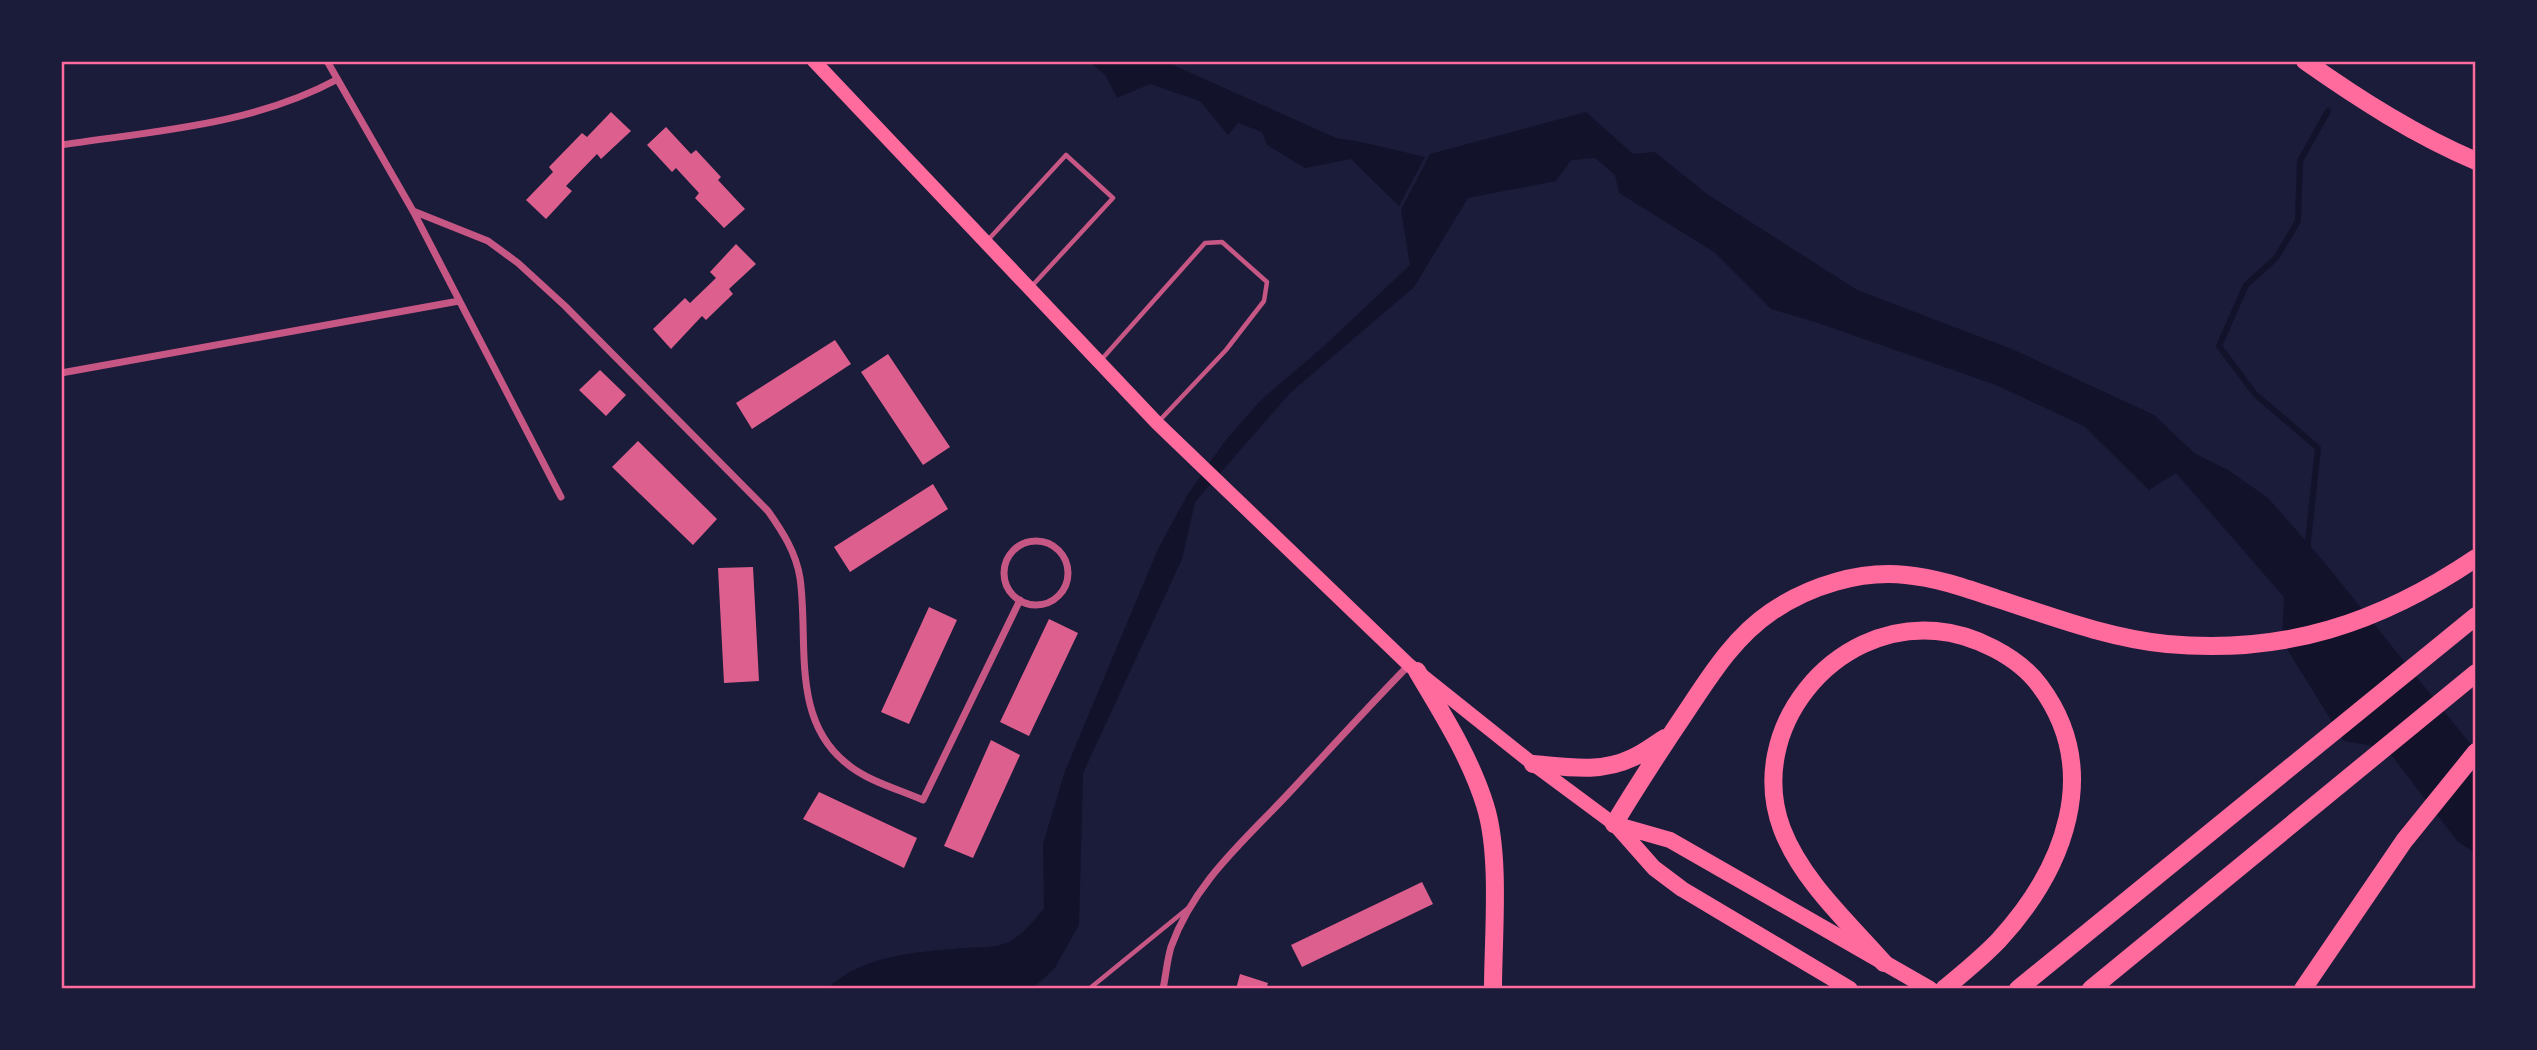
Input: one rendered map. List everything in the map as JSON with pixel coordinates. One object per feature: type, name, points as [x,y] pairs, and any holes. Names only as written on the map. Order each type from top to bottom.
[{"type":"highway","points":[[2305,61],[2400,122],[2442,146],[2476,161]]},
{"type":"highway","points":[[1614,824],[1714,670],[1742,636],[1770,612],[1803,594],[1837,581],[1875,575],[1934,579],[2127,638],[2176,645],[2235,646],[2300,639],[2401,604],[2476,558]]},
{"type":"highway","points":[[2018,989],[2476,616]]},
{"type":"highway","points":[[1884,963],[1820,891],[1798,861],[1782,828],[1774,799],[1774,767],[1783,731],[1797,701],[1815,677],[1836,659],[1857,646],[1908,631],[1936,631],[1963,636],[2011,659],[2033,676],[2062,723],[2071,750],[2074,780],[2069,815],[2057,850],[2042,880],[2000,939],[1944,989]]},
{"type":"highway","points":[[1413,668],[1470,762],[1486,808],[1494,883],[1493,989]]},
{"type":"highway","points":[[2091,989],[2470,677]]},
{"type":"highway","points":[[1533,764],[1605,767],[1632,758],[1671,734]]},
{"type":"highway","points":[[2302,989],[2428,808],[2476,752]]},
{"type":"highway","points":[[1614,824],[1670,840],[1930,989]]},
{"type":"highway","points":[[1614,824],[1654,868],[1682,889],[1850,989]]},
{"type":"main road","points":[[814,61],[1028,290],[1157,423],[1413,668],[1533,764],[1614,824]]},
{"type":"street","points":[[327,61],[413,211],[561,497]]},
{"type":"street","points":[[61,145],[241,117],[289,102],[336,80]]},
{"type":"street","points":[[413,211],[488,241],[518,263],[565,306],[768,511],[793,551],[800,577],[803,665],[817,729],[831,750],[848,765],[923,800],[1020,600]]},
{"type":"street","points":[[61,373],[459,301]]},
{"type":"street","points":[[1041,541],[1051,545],[1065,559],[1068,569],[1064,589],[1049,602],[1039,605],[1020,600],[1006,584],[1004,573],[1011,553],[1030,542],[1041,541]]},
{"type":"street","points":[[1163,989],[1171,948],[1190,906],[1208,879],[1232,849],[1413,668]]},
{"type":"lane","points":[[985,244],[1066,155],[1113,198],[1028,290]]},
{"type":"lane","points":[[1098,363],[1205,243],[1222,242],[1267,282],[1264,300],[1226,350],[1157,423]]},
{"type":"lane","points":[[1089,989],[1190,906]]},
{"type":"shaded area","points":[[1089,61],[1164,61],[1336,138],[1425,157],[1399,206],[1351,159],[1305,168],[1267,145],[1262,132],[1238,123],[1228,135],[1200,101],[1150,84],[1117,98],[1106,76]]},
{"type":"shaded area","points":[[1586,112],[1633,154],[1655,152],[1707,194],[1857,290],[2012,349],[2154,415],[2194,453],[2228,470],[2268,498],[2325,563],[2476,751],[2476,853],[2458,842],[2386,748],[2344,741],[2282,641],[2284,597],[2176,473],[2149,490],[2084,426],[1996,385],[1771,309],[1714,252],[1619,193],[1615,175],[1595,158],[1571,160],[1556,181],[1468,198],[1414,287],[1290,393],[1195,502],[1182,559],[1083,773],[1079,925],[1054,969],[1032,989],[827,989],[857,968],[892,957],[929,951],[989,947],[1009,942],[1044,909],[1043,844],[1065,771],[1158,549],[1188,494],[1225,441],[1261,400],[1324,346],[1410,265],[1401,210],[1430,154]]},
{"type":"building","points":[[611,112],[631,131],[601,159],[597,154],[566,186],[572,191],[546,219],[526,200],[553,172],[549,167],[582,133],[587,137]]},
{"type":"building","points":[[666,127],[691,154],[696,150],[721,177],[718,180],[745,209],[724,228],[695,198],[699,193],[676,168],[672,172],[647,145]]},
{"type":"building","points":[[736,244],[756,264],[729,289],[733,294],[706,320],[702,316],[671,349],[653,329],[685,298],[690,303],[716,278],[710,272]]},
{"type":"building","points":[[835,340],[851,364],[752,429],[736,403]]},
{"type":"building","points":[[888,354],[950,447],[923,465],[861,372]]},
{"type":"building","points":[[600,370],[626,395],[606,416],[579,390]]},
{"type":"building","points":[[638,441],[717,519],[693,545],[612,467]]},
{"type":"building","points":[[933,484],[948,509],[850,572],[834,547]]},
{"type":"building","points":[[753,567],[759,681],[724,683],[718,568]]},
{"type":"building","points":[[929,607],[957,620],[909,724],[881,712]]},
{"type":"building","points":[[1049,619],[1078,633],[1029,736],[1000,722]]},
{"type":"building","points":[[991,740],[1020,755],[973,858],[944,846]]},
{"type":"building","points":[[819,792],[917,838],[904,868],[803,819]]},
{"type":"building","points":[[1422,882],[1433,904],[1302,967],[1291,945]]},
{"type":"building","points":[[1240,974],[1268,983],[1266,989],[1236,989]]},
{"type":"waterway","points":[[2307,551],[2318,448],[2255,394],[2219,346],[2246,285],[2276,258],[2298,221],[2300,161],[2328,111]]}]
